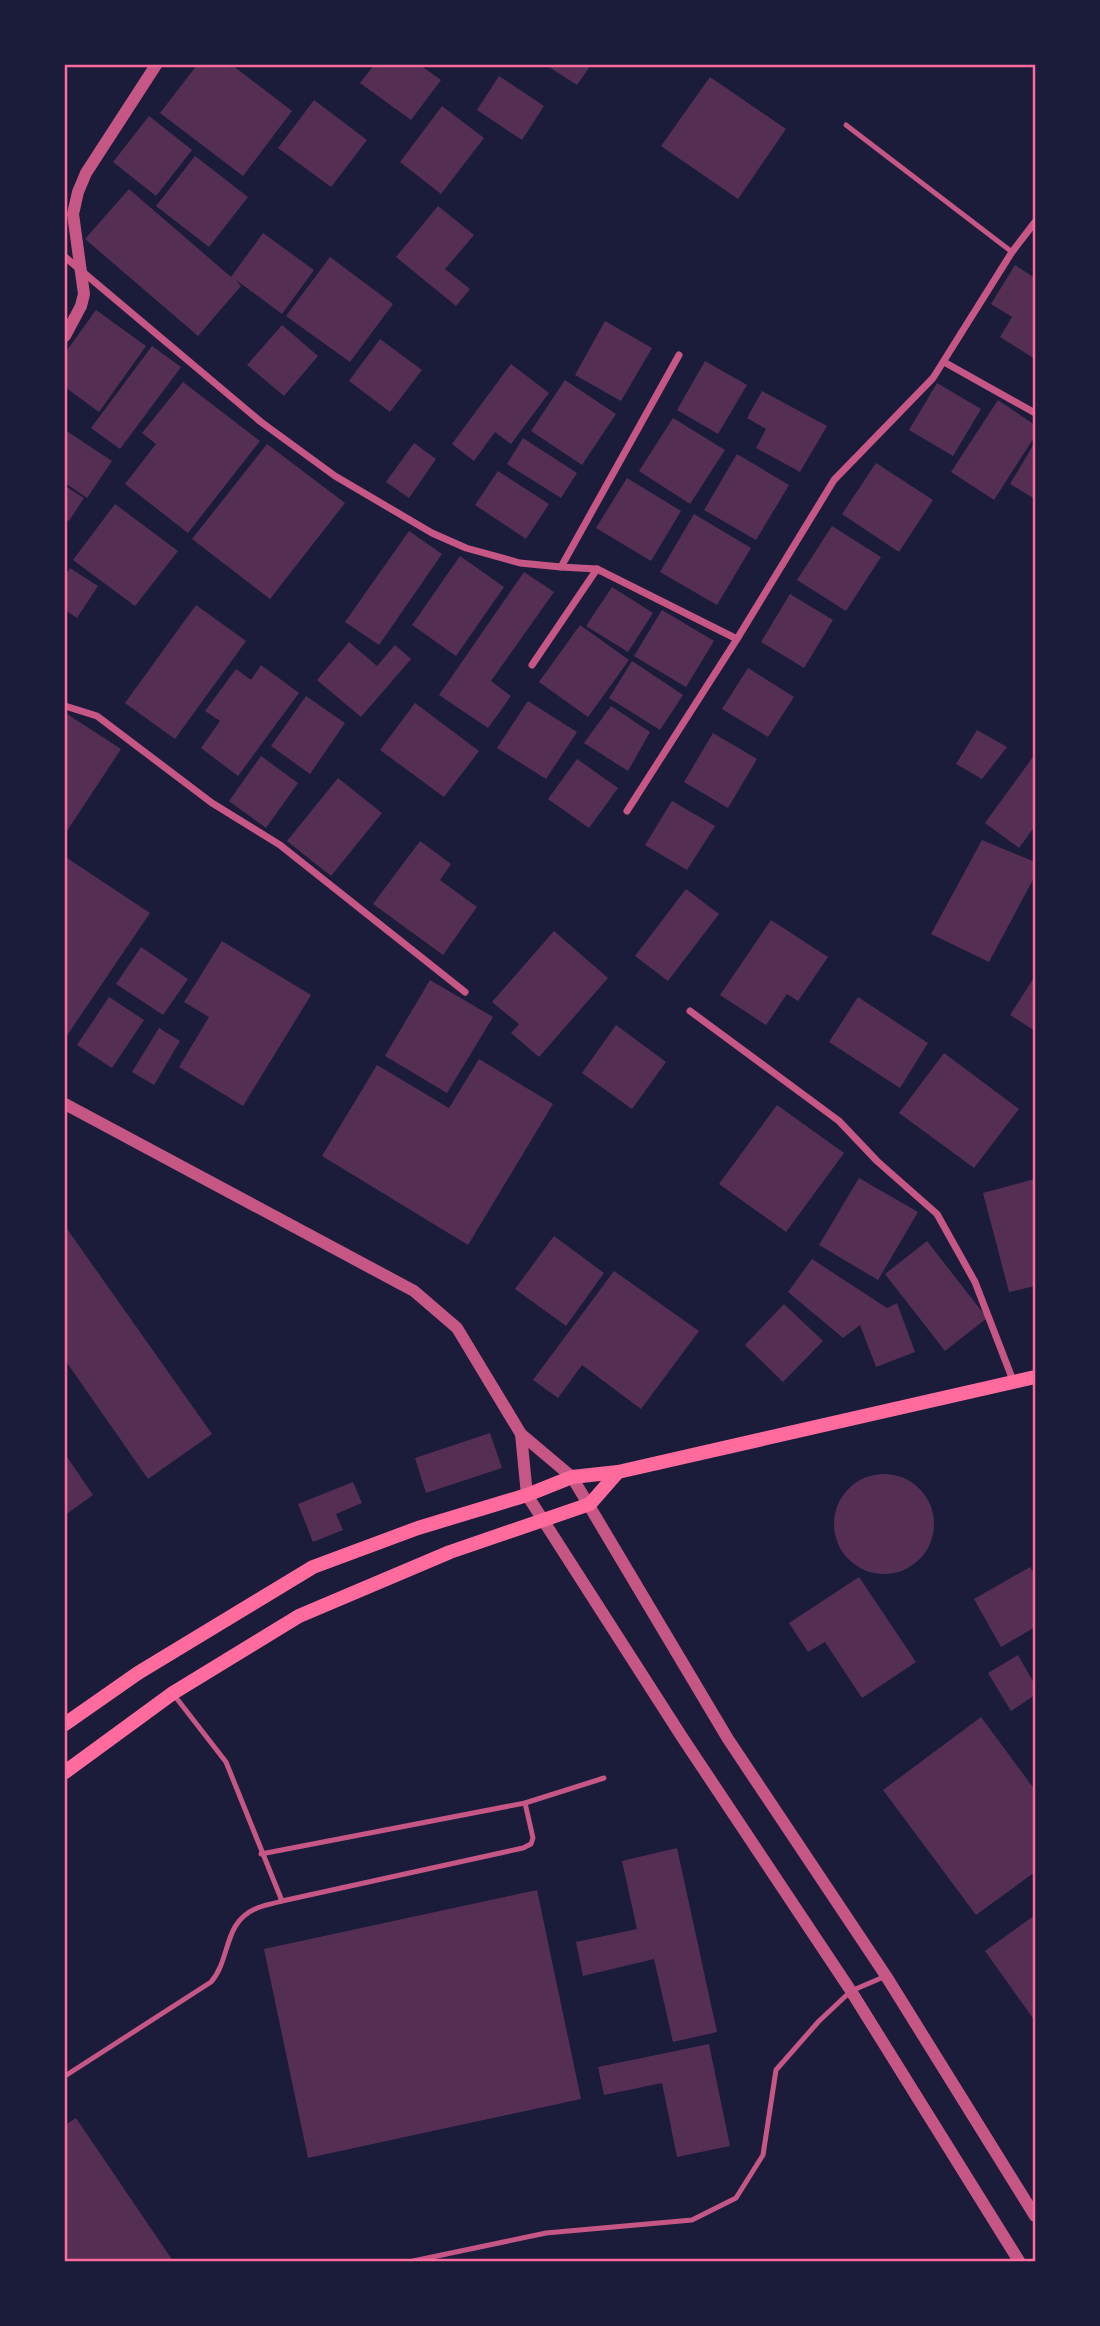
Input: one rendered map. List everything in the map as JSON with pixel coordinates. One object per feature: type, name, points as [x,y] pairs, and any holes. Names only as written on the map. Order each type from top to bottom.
[{"type":"main road","points":[[65,1724],[138,1673],[313,1567],[418,1528],[527,1495],[572,1477],[618,1472],[1035,1377]]},
{"type":"main road","points":[[65,1772],[173,1693],[299,1616],[450,1552],[544,1522],[590,1504],[618,1472]]},
{"type":"street","points":[[65,336],[81,306],[84,294],[73,214],[78,192],[86,173],[156,65]]},
{"type":"street","points":[[627,811],[834,480],[933,379],[1012,252],[1035,222]]},
{"type":"street","points":[[65,257],[261,422],[335,476],[432,533],[466,548],[520,563],[597,569],[737,639]]},
{"type":"street","points":[[561,567],[679,355]]},
{"type":"street","points":[[944,362],[1035,413]]},
{"type":"street","points":[[532,665],[597,569]]},
{"type":"street","points":[[65,706],[97,716],[212,803],[280,845],[465,992]]},
{"type":"street","points":[[690,1011],[838,1121],[877,1161],[937,1214],[975,1282],[1014,1383]]},
{"type":"street","points":[[65,1104],[414,1292],[457,1328],[521,1434],[572,1477],[590,1504],[729,1739],[886,1976],[1035,2216]]},
{"type":"street","points":[[521,1434],[527,1495],[682,1737],[851,1991],[1019,2261]]},
{"type":"lane","points":[[846,125],[1012,252]]},
{"type":"lane","points":[[173,1693],[226,1762],[282,1901]]},
{"type":"lane","points":[[261,1854],[525,1803],[604,1778]]},
{"type":"lane","points":[[65,2076],[211,1982],[218,1974],[229,1934],[238,1920],[254,1909],[523,1849],[531,1844],[533,1838],[525,1803]]},
{"type":"lane","points":[[413,2261],[546,2233],[692,2220],[736,2198],[763,2155],[776,2070],[819,2021],[851,1991],[886,1976]]},
{"type":"building","points":[[197,65],[232,65],[292,111],[243,176],[160,113]]},
{"type":"building","points":[[374,65],[420,65],[441,80],[411,120],[360,83]]},
{"type":"building","points":[[546,65],[591,65],[577,85]]},
{"type":"building","points":[[499,76],[544,106],[522,140],[477,110]]},
{"type":"building","points":[[710,77],[786,129],[738,199],[661,146]]},
{"type":"building","points":[[314,100],[367,140],[331,187],[278,148]]},
{"type":"building","points":[[442,106],[484,138],[441,194],[400,162]]},
{"type":"building","points":[[149,116],[192,150],[156,196],[113,162]]},
{"type":"building","points":[[195,156],[248,197],[209,247],[156,206]]},
{"type":"building","points":[[129,189],[231,277],[263,233],[314,270],[282,314],[236,280],[241,286],[198,336],[85,239]]},
{"type":"building","points":[[438,206],[474,235],[445,269],[470,289],[456,306],[396,257]]},
{"type":"building","points":[[330,257],[393,304],[350,362],[286,316]]},
{"type":"building","points":[[1015,265],[1035,278],[1035,359],[1000,337],[1012,317],[991,304]]},
{"type":"building","points":[[96,310],[146,346],[99,412],[65,387],[65,353]]},
{"type":"building","points":[[605,321],[652,348],[621,401],[575,375]]},
{"type":"building","points":[[282,325],[318,356],[284,396],[247,365]]},
{"type":"building","points":[[380,339],[422,370],[390,412],[349,381]]},
{"type":"building","points":[[152,346],[181,367],[120,449],[91,428]]},
{"type":"building","points":[[705,361],[747,385],[718,434],[677,410]]},
{"type":"building","points":[[511,364],[549,393],[511,444],[495,432],[474,461],[452,444]]},
{"type":"building","points":[[565,380],[616,414],[582,465],[531,431]]},
{"type":"building","points":[[183,382],[260,441],[188,533],[125,484],[156,444],[142,433]]},
{"type":"building","points":[[937,383],[981,409],[953,456],[909,430]]},
{"type":"building","points":[[762,391],[827,426],[800,472],[756,448],[766,429],[747,418]]},
{"type":"building","points":[[998,400],[1035,425],[1035,436],[994,500],[951,472]]},
{"type":"building","points":[[673,418],[725,450],[690,504],[639,471]]},
{"type":"building","points":[[65,430],[112,461],[87,498],[65,483]]},
{"type":"building","points":[[523,438],[577,473],[561,498],[507,464]]},
{"type":"building","points":[[1035,442],[1035,499],[1010,484]]},
{"type":"building","points":[[414,443],[436,459],[409,498],[386,482]]},
{"type":"building","points":[[267,444],[345,503],[270,599],[192,539]]},
{"type":"building","points":[[737,454],[789,485],[756,540],[704,510]]},
{"type":"building","points":[[876,463],[933,500],[899,552],[842,514]]},
{"type":"building","points":[[498,471],[549,504],[526,539],[475,505]]},
{"type":"building","points":[[627,478],[681,511],[651,561],[596,528]]},
{"type":"building","points":[[65,486],[84,498],[69,521],[65,519]]},
{"type":"building","points":[[115,504],[178,551],[135,606],[73,560]]},
{"type":"building","points":[[694,514],[751,548],[717,605],[660,572]]},
{"type":"building","points":[[832,526],[881,557],[846,611],[797,580]]},
{"type":"building","points":[[409,531],[442,554],[379,645],[345,622]]},
{"type":"building","points":[[460,556],[504,587],[456,656],[412,625]]},
{"type":"building","points":[[70,568],[98,586],[77,618],[65,610],[65,576]]},
{"type":"building","points":[[524,572],[554,592],[491,681],[511,696],[488,728],[439,695]]},
{"type":"building","points":[[612,587],[653,613],[628,652],[586,626]]},
{"type":"building","points":[[790,594],[833,620],[804,668],[761,642]]},
{"type":"building","points":[[196,605],[246,641],[175,739],[125,703]]},
{"type":"building","points":[[662,610],[714,641],[686,687],[634,656]]},
{"type":"building","points":[[580,625],[629,660],[588,717],[539,682]]},
{"type":"building","points":[[349,642],[377,666],[395,645],[411,659],[361,717],[317,680]]},
{"type":"building","points":[[632,661],[683,695],[660,730],[609,698]]},
{"type":"building","points":[[261,665],[299,693],[238,776],[201,748],[220,721],[205,711],[236,669],[251,680]]},
{"type":"building","points":[[748,668],[794,697],[768,737],[722,709]]},
{"type":"building","points":[[306,696],[345,723],[310,774],[271,746]]},
{"type":"building","points":[[528,701],[577,732],[546,779],[497,748]]},
{"type":"building","points":[[415,703],[479,751],[444,797],[380,750]]},
{"type":"building","points":[[611,706],[650,732],[628,771],[584,743]]},
{"type":"building","points":[[67,714],[121,749],[65,834],[65,717]]},
{"type":"building","points":[[977,730],[1007,747],[982,779],[956,764]]},
{"type":"building","points":[[713,733],[757,759],[728,808],[684,782]]},
{"type":"building","points":[[1035,754],[1035,826],[1019,848],[985,823]]},
{"type":"building","points":[[261,756],[298,783],[266,828],[229,801]]},
{"type":"building","points":[[577,759],[618,788],[589,828],[548,799]]},
{"type":"building","points":[[338,778],[382,813],[331,876],[287,841]]},
{"type":"building","points":[[672,801],[715,826],[687,870],[645,845]]},
{"type":"building","points":[[982,840],[1035,862],[1035,876],[989,962],[931,934]]},
{"type":"building","points":[[420,841],[451,864],[440,880],[477,907],[443,955],[373,904]]},
{"type":"building","points":[[67,858],[150,913],[66,1037],[65,862]]},
{"type":"building","points":[[686,889],[719,914],[668,981],[635,956]]},
{"type":"building","points":[[771,920],[828,957],[798,1001],[787,994],[766,1025],[720,995]]},
{"type":"building","points":[[554,931],[608,978],[539,1057],[511,1033],[519,1024],[492,1002]]},
{"type":"building","points":[[222,941],[311,995],[243,1106],[179,1067],[209,1017],[184,1002]]},
{"type":"building","points":[[141,947],[188,979],[163,1015],[116,984]]},
{"type":"building","points":[[1035,976],[1035,1031],[1010,1015]]},
{"type":"building","points":[[430,980],[493,1017],[447,1093],[385,1056]]},
{"type":"building","points":[[109,997],[144,1020],[112,1068],[77,1045]]},
{"type":"building","points":[[858,997],[928,1043],[900,1088],[829,1042]]},
{"type":"building","points":[[616,1025],[666,1062],[632,1109],[582,1073]]},
{"type":"building","points":[[159,1028],[180,1041],[154,1085],[132,1072]]},
{"type":"building","points":[[944,1053],[1019,1109],[974,1168],[899,1113]]},
{"type":"building","points":[[479,1059],[553,1104],[468,1245],[322,1156],[377,1065],[449,1108]]},
{"type":"building","points":[[777,1105],[844,1153],[786,1232],[719,1184]]},
{"type":"building","points":[[859,1178],[918,1212],[878,1280],[819,1245]]},
{"type":"building","points":[[1035,1179],[1035,1286],[1009,1292],[983,1193]]},
{"type":"building","points":[[65,1226],[212,1434],[148,1479],[65,1360]]},
{"type":"building","points":[[554,1236],[604,1273],[566,1326],[515,1289]]},
{"type":"building","points":[[927,1241],[987,1318],[945,1351],[885,1274]]},
{"type":"building","points":[[812,1259],[887,1308],[897,1303],[915,1352],[876,1367],[860,1325],[843,1338],[788,1292]]},
{"type":"building","points":[[614,1271],[699,1331],[641,1409],[582,1365],[558,1398],[533,1380]]},
{"type":"building","points":[[784,1304],[823,1341],[783,1382],[745,1345]]},
{"type":"building","points":[[490,1433],[502,1468],[426,1493],[415,1458]]},
{"type":"building","points":[[65,1454],[93,1495],[65,1515]]},
{"type":"building","points":[[884,1474],[903,1478],[919,1489],[930,1505],[934,1524],[930,1543],[919,1559],[903,1570],[884,1574],[865,1570],[849,1559],[838,1543],[834,1524],[838,1505],[849,1489],[865,1478]]},
{"type":"building","points":[[353,1482],[362,1503],[336,1514],[343,1530],[313,1542],[298,1504]]},
{"type":"building","points":[[1030,1567],[1035,1575],[1035,1627],[1001,1647],[974,1599]]},
{"type":"building","points":[[859,1577],[916,1662],[862,1698],[825,1642],[808,1652],[789,1623]]},
{"type":"building","points":[[1018,1655],[1035,1685],[1035,1695],[1011,1711],[988,1673]]},
{"type":"building","points":[[981,1717],[1035,1790],[1035,1872],[976,1915],[883,1790]]},
{"type":"building","points":[[677,1848],[717,2032],[673,2042],[654,1959],[583,1976],[576,1942],[637,1929],[622,1861]]},
{"type":"building","points":[[537,1890],[581,2099],[308,2158],[264,1949]]},
{"type":"building","points":[[1035,1915],[1035,2021],[985,1951]]},
{"type":"building","points":[[709,2044],[730,2146],[677,2157],[662,2083],[604,2095],[598,2067]]},
{"type":"building","points":[[76,2118],[173,2261],[65,2261],[65,2125]]}]
